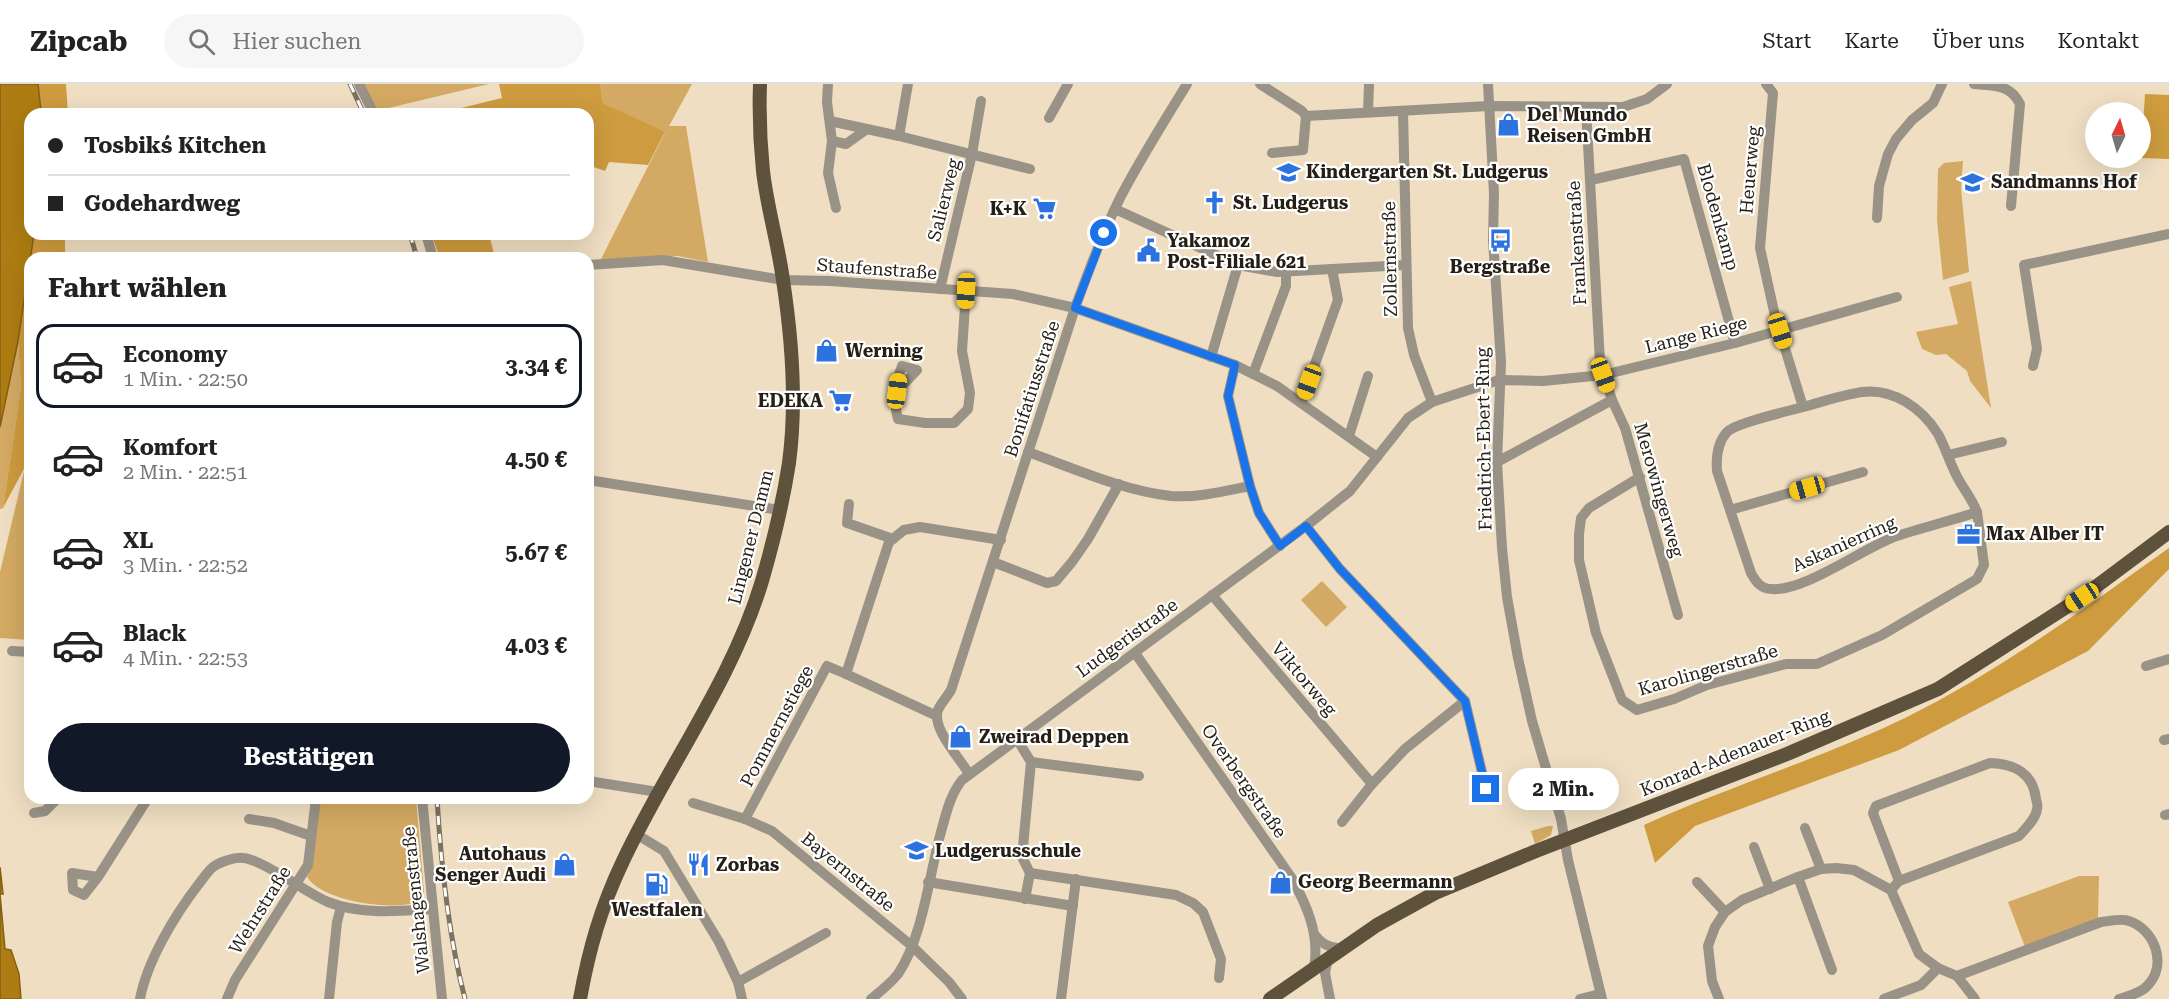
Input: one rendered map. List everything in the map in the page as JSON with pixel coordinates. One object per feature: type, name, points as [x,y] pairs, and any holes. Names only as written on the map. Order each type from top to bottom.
[{"type":"main road","name":"Lingener Damm","points":[[580,999],[589,950],[605,901],[636,834],[726,672],[741,639],[762,581],[780,510],[789,462],[792,377],[783,280],[763,173],[759,121],[760,84]]},
{"type":"main road","name":"Konrad-Adenauer-Ring","points":[[1270,999],[1377,925],[1435,893],[1787,754],[1938,689],[2082,597],[2169,532]]},
{"type":"street","points":[[359,84],[371,108]]},
{"type":"street","points":[[828,84],[827,102],[832,141],[828,173],[836,208]]},
{"type":"street","points":[[899,136],[908,84]]},
{"type":"street","points":[[1049,117],[1068,84]]},
{"type":"street","name":"Bonifatiusstraße","points":[[937,716],[939,708],[951,690],[1075,308],[1115,209],[1147,149],[1187,84]]},
{"type":"street","points":[[1260,84],[1302,111],[1306,116],[1303,150],[1272,153]]},
{"type":"street","points":[[1368,112],[1369,84]]},
{"type":"street","name":"Friedrich-Ebert-Ring","points":[[1488,84],[1494,194],[1494,260],[1501,362],[1497,462],[1503,563],[1518,658],[1537,738],[1561,819],[1601,996]]},
{"type":"street","points":[[1306,116],[1489,106],[1623,107],[1647,99],[1667,84]]},
{"type":"street","name":"Heuerweg","points":[[1766,84],[1773,93],[1760,248],[1780,331]]},
{"type":"street","points":[[1877,218],[1879,186],[1888,154],[1912,120],[1933,103],[1942,84]]},
{"type":"street","points":[[1974,84],[2006,87],[2015,94],[2020,104],[2011,206]]},
{"type":"street","name":"Salierweg","points":[[940,289],[972,154],[981,101]]},
{"type":"street","name":"Frankenstraße","points":[[1586,108],[1600,362],[1603,375]]},
{"type":"street","name":"Zollernstraße","points":[[1403,111],[1408,328],[1414,355],[1432,402]]},
{"type":"street","name":"Salierweg","points":[[830,121],[1030,169]]},
{"type":"street","points":[[832,141],[846,144],[867,129]]},
{"type":"street","name":"Blodenkamp","points":[[1591,180],[1684,159],[1735,343]]},
{"type":"street","points":[[1115,209],[1239,265],[1277,272],[1406,265]]},
{"type":"street","points":[[2033,366],[2037,349],[2024,265],[2169,234]]},
{"type":"street","name":"Staufenstraße","points":[[594,265],[663,260],[783,280],[1013,294],[1075,308],[1235,365],[1278,386],[1377,457]]},
{"type":"street","points":[[1211,357],[1239,265]]},
{"type":"street","points":[[1301,403],[1338,300],[1332,269]]},
{"type":"street","points":[[1253,374],[1286,286],[1286,272]]},
{"type":"street","points":[[897,391],[895,408],[898,419],[925,423],[954,423],[968,409],[970,393],[962,351],[966,291]]},
{"type":"street","name":"Lange Riege","points":[[1499,380],[1543,381],[1603,375],[1735,343],[1897,297]]},
{"type":"street","points":[[1780,331],[1803,407]]},
{"type":"street","points":[[1235,365],[1228,396],[1250,486],[1259,513],[1280,546]]},
{"type":"street","name":"Merowingerweg","points":[[1603,375],[1612,400],[1623,420],[1678,615]]},
{"type":"street","points":[[1348,436],[1368,376]]},
{"type":"street","name":"Ludgeristraße","points":[[871,999],[888,986],[897,975],[912,946],[950,803],[956,788],[969,774],[1280,546],[1350,491],[1408,418],[1432,402],[1499,380]]},
{"type":"street","name":"Askanierring","points":[[1861,393],[1888,393],[1905,400],[1927,420],[1938,434],[1948,455],[1954,471],[1972,499],[1977,512],[1892,538],[1825,572],[1788,587],[1773,590],[1764,588],[1756,582],[1751,573],[1717,471],[1715,455],[1728,431],[1740,425],[1861,393]]},
{"type":"street","points":[[1497,462],[1612,400]]},
{"type":"street","points":[[1948,455],[2002,442]]},
{"type":"street","points":[[1028,452],[1119,483],[1172,496],[1199,495],[1250,486]]},
{"type":"street","points":[[1730,510],[1863,472]]},
{"type":"street","name":"Karolingerstraße","points":[[1640,477],[1588,508],[1581,518],[1579,534],[1579,561],[1596,633],[1622,700],[1638,710],[1674,699],[1707,685],[1786,664],[1817,663],[1882,635],[1977,579],[1984,565],[1977,512]]},
{"type":"street","points":[[594,481],[780,510]]},
{"type":"street","points":[[993,562],[1047,583],[1056,581],[1088,539],[1119,483]]},
{"type":"street","points":[[849,504],[847,523],[893,539]]},
{"type":"street","points":[[1306,526],[1340,569],[1465,701],[1486,789]]},
{"type":"street","points":[[969,774],[938,727],[937,716],[846,674],[882,560],[893,539],[904,531],[920,527],[1000,540]]},
{"type":"street","name":"Viktorweg","points":[[1212,596],[1372,784]]},
{"type":"street","points":[[12,651],[24,652]]},
{"type":"street","name":"Overbergstraße","points":[[1135,653],[1291,877],[1303,898],[1315,935],[1316,954],[1308,971]]},
{"type":"street","points":[[2146,666],[2169,659]]},
{"type":"street","name":"Pommernstiege","points":[[745,819],[827,666],[846,674]]},
{"type":"street","points":[[1342,822],[1372,784],[1405,749],[1465,701]]},
{"type":"street","points":[[1017,739],[1031,762],[1022,857],[1030,873],[1025,899]]},
{"type":"street","points":[[1031,762],[1139,776]]},
{"type":"street","points":[[1891,890],[1899,881],[2019,836],[2030,824],[2037,809],[2035,788],[2023,771],[2006,763],[1990,763],[1876,806],[1874,813],[1899,881]]},
{"type":"street","points":[[594,782],[658,792]]},
{"type":"street","name":"Bayernstraße","points":[[693,803],[745,819],[772,831],[912,946],[950,982],[962,999]]},
{"type":"street","points":[[34,813],[45,811],[52,804]]},
{"type":"street","points":[[98,877],[144,804]]},
{"type":"street","name":"Wehrstraße","points":[[227,999],[235,980],[308,865],[315,804]]},
{"type":"street","name":"Walshagenstraße","points":[[423,804],[442,999]]},
{"type":"street","points":[[249,819],[311,836]]},
{"type":"street","points":[[1805,828],[1821,870]]},
{"type":"street","points":[[636,834],[664,851],[719,942],[738,982],[742,999]]},
{"type":"street","points":[[1754,847],[1770,889]]},
{"type":"street","points":[[140,999],[154,960],[183,906],[211,868],[223,861],[243,858],[258,862],[294,885],[341,907],[388,912],[433,909]]},
{"type":"street","points":[[1719,999],[1712,981],[1708,946],[1715,927],[1725,912],[1742,900],[1798,877],[1836,868],[1854,870],[1891,890],[1918,954],[1938,968],[1958,976],[1975,999]]},
{"type":"street","points":[[1030,873],[1176,895],[1193,903],[1203,912],[1221,959],[1219,978]]},
{"type":"street","points":[[1798,877],[1832,970]]},
{"type":"street","points":[[1061,999],[1076,879]]},
{"type":"street","points":[[928,882],[1073,906]]},
{"type":"street","points":[[1697,882],[1725,912]]},
{"type":"street","points":[[329,999],[337,922],[341,907]]},
{"type":"street","points":[[1958,976],[2101,922],[2127,920],[2142,927],[2151,938],[2156,952],[2156,971],[2148,986],[2119,999]]},
{"type":"street","points":[[738,982],[826,933]]},
{"type":"street","points":[[1315,935],[1329,946],[1342,948]]},
{"type":"street","points":[[1328,958],[1325,967],[1330,999]]},
{"type":"street","points":[[1884,999],[1921,985],[1938,968]]},
{"type":"street","points":[[1308,971],[1327,985]]},
{"type":"street","points":[[1580,999],[1601,996]]},
{"type":"shaded area","points":[[0,84],[38,84],[40,108],[24,108],[24,240],[33,240],[31,252],[24,252],[24,301],[0,427]]},
{"type":"shaded area","points":[[38,84],[66,84],[68,108],[40,108]]},
{"type":"shaded area","points":[[363,84],[489,84],[389,108],[375,108]]},
{"type":"shaded area","points":[[499,84],[600,84],[603,103],[665,132],[648,165],[609,162],[605,171],[594,167],[594,108],[461,108],[502,98]]},
{"type":"shaded area","points":[[600,84],[692,84],[669,126],[686,126],[708,262],[678,256],[600,261],[665,133],[603,103]]},
{"type":"shaded area","points":[[2145,94],[2169,95],[2169,159],[2151,158],[2151,102],[2144,102]]},
{"type":"shaded area","points":[[1963,161],[1961,188],[1969,272],[1943,280],[1937,220],[1938,169],[1944,163]]},
{"type":"shaded area","points":[[33,240],[65,240],[65,252],[31,252]]},
{"type":"shaded area","points":[[433,240],[490,240],[494,252],[438,252]]},
{"type":"shaded area","points":[[1971,281],[1991,408],[1970,381],[1967,371],[1946,354],[1936,355],[1922,349],[1916,332],[1958,324],[1949,287]]},
{"type":"shaded area","points":[[24,300],[24,469],[3,508],[21,387],[18,341]]},
{"type":"shaded area","points":[[18,341],[21,387],[3,508],[0,509],[0,427]]},
{"type":"shaded area","points":[[24,471],[24,640],[0,638],[0,572]]},
{"type":"shaded area","points":[[2169,548],[2169,569],[2088,651],[1899,750],[1695,826],[1655,863],[1644,825],[1840,747],[1905,718],[1975,680],[2008,659]]},
{"type":"shaded area","points":[[1322,581],[1347,607],[1326,627],[1301,600]]},
{"type":"shaded area","points":[[319,804],[417,804],[424,891],[421,901],[409,904],[378,905],[343,898],[315,886],[307,877],[311,867]]},
{"type":"shaded area","points":[[1553,826],[1551,835],[1535,844],[1531,831]]},
{"type":"shaded area","points":[[0,867],[3,894],[0,894]]},
{"type":"shaded area","points":[[2079,876],[2099,876],[2098,919],[2025,947],[2008,902]]},
{"type":"shaded area","points":[[0,894],[5,949],[11,950],[19,974],[21,999],[0,999]]},
{"type":"railway","points":[[350,84],[361,108]]},
{"type":"railway","points":[[412,240],[415,252]]},
{"type":"railway","points":[[437,804],[446,899],[465,999]]},
{"type":"place","name":"Del Mundo Reisen GmbH","points":[[1509,125]]},
{"type":"place","name":"Kindergarten St. Ludgerus","points":[[1288,172]]},
{"type":"place","name":"Sandmanns Hof","points":[[1973,182]]},
{"type":"place","name":"St. Ludgerus","points":[[1215,203]]},
{"type":"place","name":"K+K","points":[[1045,209]]},
{"type":"place","name":"Bergstraße","points":[[1500,241]]},
{"type":"place","name":"Yakamoz Post-Filiale 621","points":[[1149,251]]},
{"type":"place","name":"Werning","points":[[827,351]]},
{"type":"place","name":"EDEKA","points":[[841,401]]},
{"type":"place","name":"Max Alber IT","points":[[1968,534]]},
{"type":"place","name":"Zweirad Deppen","points":[[961,737]]},
{"type":"place","name":"Ludgerusschule","points":[[917,851]]},
{"type":"place","name":"Autohaus Senger Audi","points":[[564,864]]},
{"type":"place","name":"Zorbas","points":[[698,865]]},
{"type":"place","name":"Georg Beermann","points":[[1280,882]]},
{"type":"place","name":"Westfalen","points":[[657,884]]},
{"type":"route","points":[[1104,233],[1075,308],[1235,365],[1228,396],[1259,513],[1280,546],[1306,526],[1340,569],[1465,701],[1486,789]]}]
